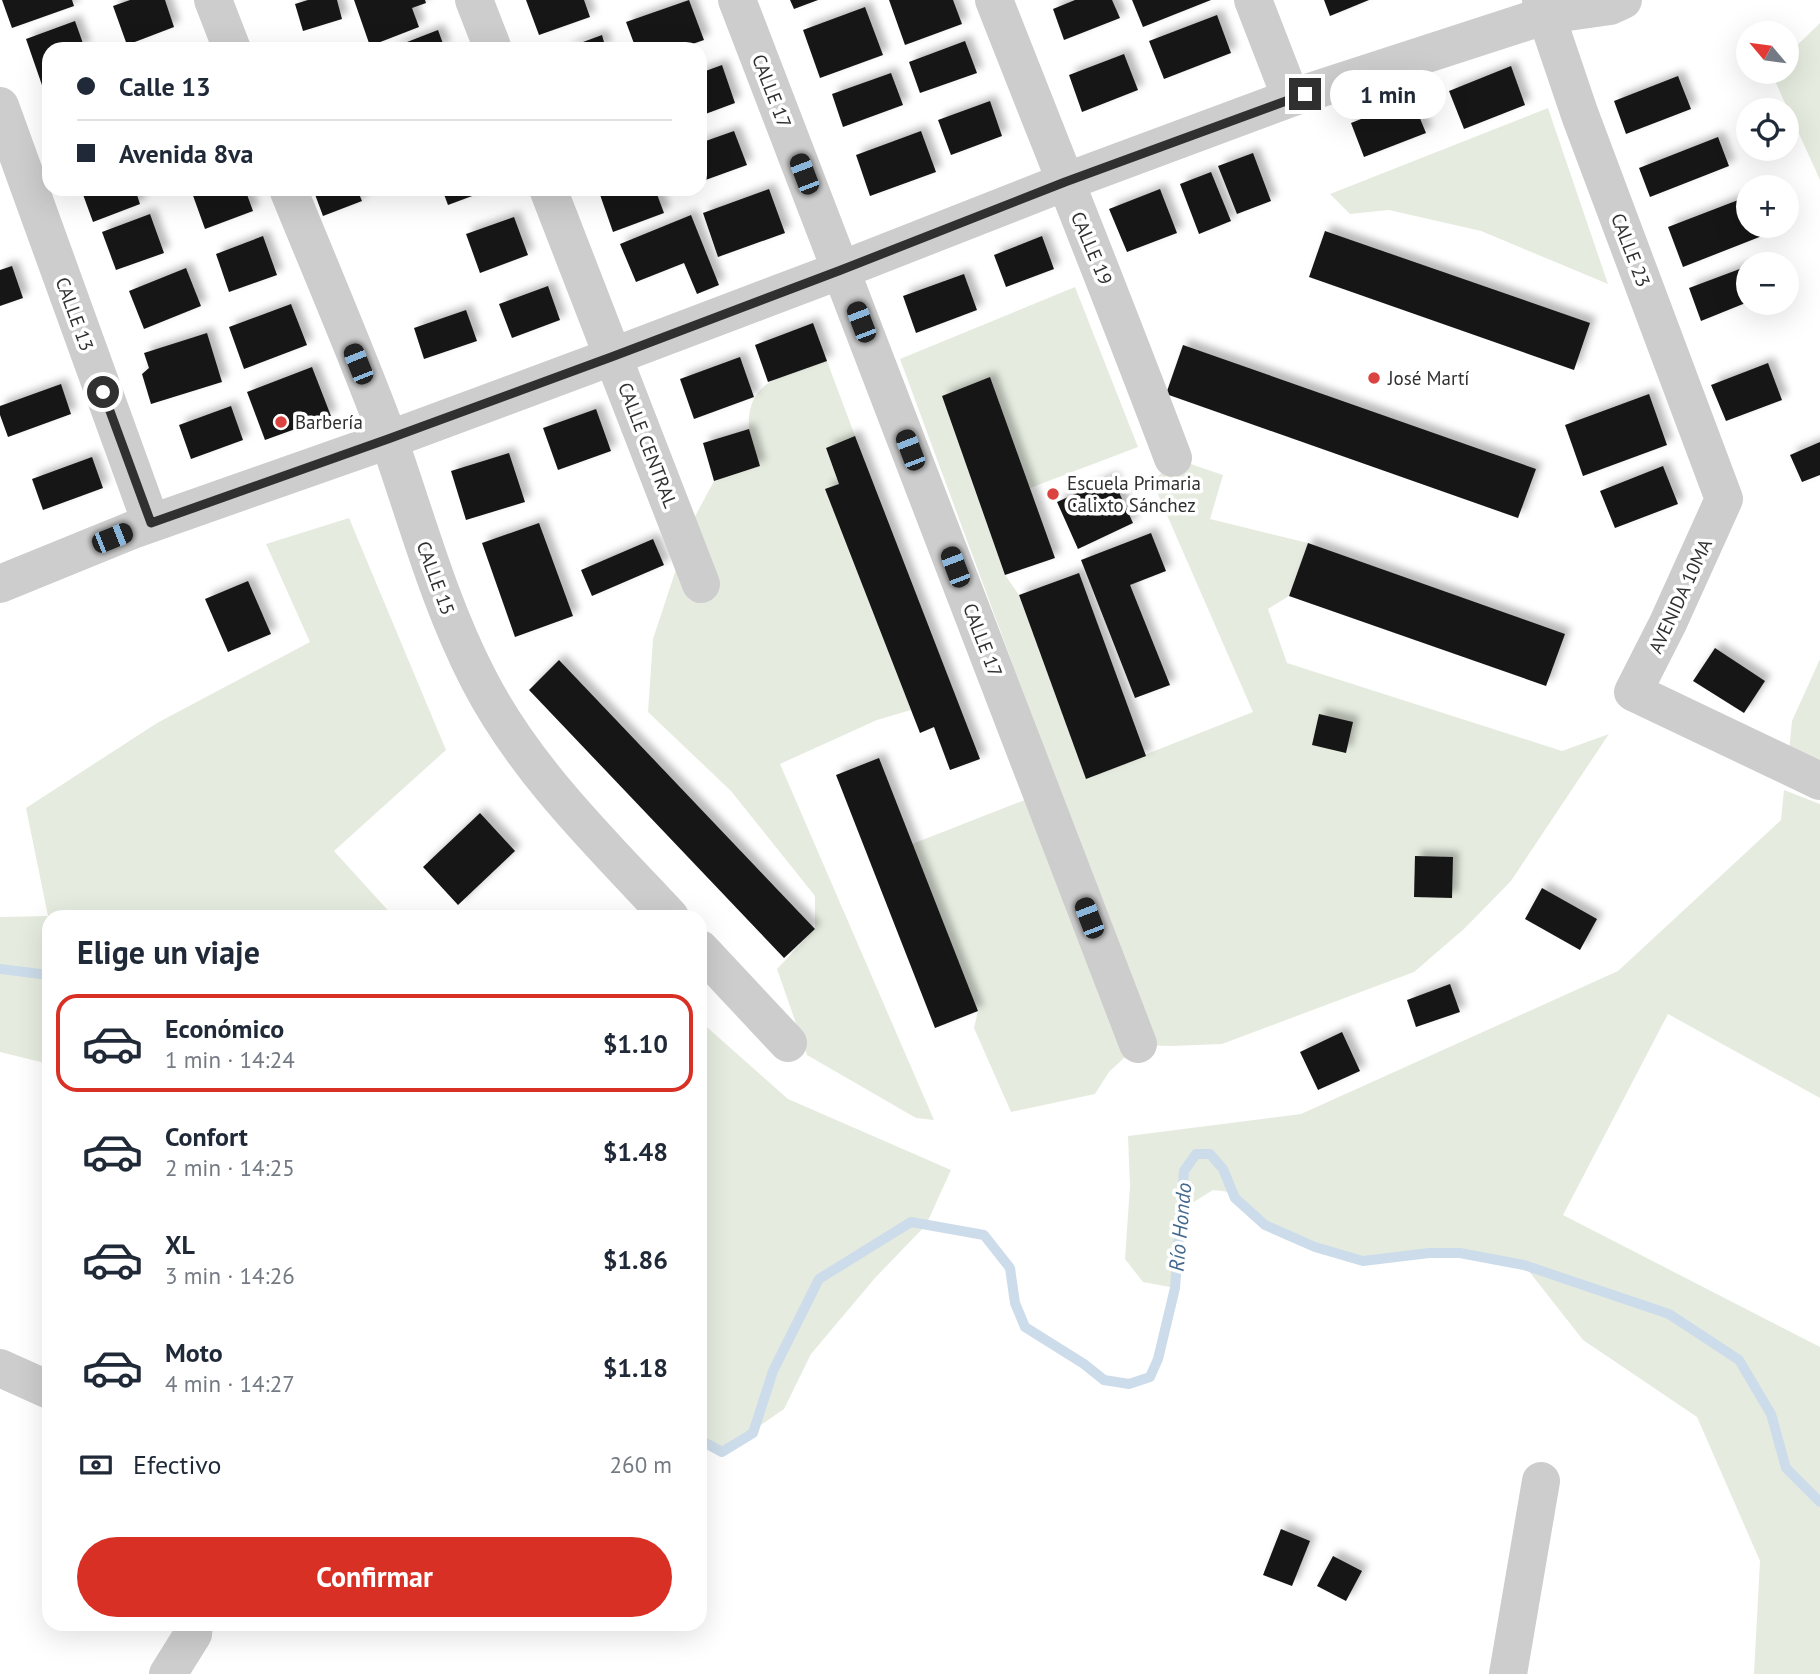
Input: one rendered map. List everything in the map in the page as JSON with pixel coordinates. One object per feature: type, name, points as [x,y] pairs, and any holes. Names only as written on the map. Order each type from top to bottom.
[{"type":"street","points":[[213,0],[229,42]]},
{"type":"street","points":[[474,0],[491,42]]},
{"type":"street","name":"CALLE 17","points":[[737,0],[1138,1044]]},
{"type":"street","name":"CALLE 19","points":[[994,0],[1114,302],[1172,458]]},
{"type":"street","points":[[1253,0],[1291,98]]},
{"type":"street","points":[[0,584],[151,523],[614,356],[1291,98],[1544,7],[1610,6],[1623,0]]},
{"type":"street","name":"CALLE 23","points":[[1544,7],[1585,127],[1724,499]]},
{"type":"street","name":"CALLE 13","points":[[0,106],[151,523]]},
{"type":"street","name":"CALLE 15","points":[[291,196],[388,439],[443,602],[479,680],[526,755],[566,806],[663,910]]},
{"type":"street","name":"CALLE CENTRAL","points":[[551,196],[701,584]]},
{"type":"street","name":"AVENIDA 10MA","points":[[1724,499],[1668,623],[1633,692],[1820,781]]},
{"type":"street","points":[[707,956],[788,1043]]},
{"type":"street","points":[[0,1368],[42,1387]]},
{"type":"street","points":[[1508,1674],[1541,1481]]},
{"type":"street","points":[[168,1674],[193,1631]]},
{"type":"shaded area","points":[[1820,23],[1820,180],[1799,134],[1799,98],[1783,98],[1776,84],[1799,84],[1799,43]]},
{"type":"shaded area","points":[[1548,108],[1608,284],[1481,231],[1389,210],[1350,214],[1330,194]]},
{"type":"shaded area","points":[[1075,287],[1138,447],[1030,488],[990,377],[942,396],[1005,575],[1019,595],[1086,778],[1253,712],[1153,483],[1173,458],[1223,475],[1210,519],[1308,543],[1289,596],[1268,609],[1287,663],[1562,751],[1609,734],[1511,881],[1464,929],[1414,972],[1222,1044],[1138,1045],[1109,1072],[1095,1094],[1011,1112],[974,1028],[978,1011],[912,844],[1058,787],[900,359]]},
{"type":"shaded area","points":[[827,361],[855,436],[826,448],[839,484],[826,490],[911,710],[877,720],[780,764],[934,1120],[916,1118],[807,1055],[777,969],[815,929],[815,896],[731,791],[648,712],[653,639],[691,524],[714,481],[760,466],[749,429],[754,399],[762,388],[772,381]]},
{"type":"shaded area","points":[[349,518],[446,750],[334,851],[388,910],[47,910],[26,808],[157,723],[310,642],[266,544]]},
{"type":"shaded area","points":[[1820,659],[1820,766],[1789,752],[1792,721]]},
{"type":"shaded area","points":[[1784,790],[1820,804],[1820,1098],[1668,1014],[1563,1215],[1820,1347],[1820,1674],[1754,1674],[1760,1561],[1697,1417],[1583,1340],[1524,1265],[1460,1253],[1429,1253],[1363,1261],[1315,1247],[1265,1225],[1229,1192],[1213,1190],[1181,1210],[1175,1288],[1143,1282],[1125,1259],[1130,1186],[1128,1136],[1301,1114],[1618,971],[1781,820]]},
{"type":"shaded area","points":[[42,916],[42,1062],[0,1052],[0,917]]},
{"type":"shaded area","points":[[707,1027],[788,1099],[951,1170],[926,1225],[875,1278],[811,1354],[784,1409],[722,1452],[707,1444]]},
{"type":"building","points":[[2,0],[72,0],[74,6],[12,28]]},
{"type":"building","points":[[130,0],[165,0],[174,27],[135,42],[126,42],[113,6]]},
{"type":"building","points":[[308,0],[337,0],[342,19],[303,31],[295,4]]},
{"type":"building","points":[[354,0],[425,0],[426,3],[412,8],[419,27],[380,42],[369,42]]},
{"type":"building","points":[[526,0],[584,0],[590,17],[539,35]]},
{"type":"building","points":[[689,0],[704,40],[633,42],[626,22]]},
{"type":"building","points":[[790,0],[818,0],[794,9]]},
{"type":"building","points":[[889,0],[953,0],[962,24],[905,45]]},
{"type":"building","points":[[1075,0],[1112,0],[1120,18],[1064,40],[1053,9]]},
{"type":"building","points":[[1132,0],[1211,0],[1143,27]]},
{"type":"building","points":[[1324,0],[1369,0],[1330,16]]},
{"type":"building","points":[[865,7],[883,55],[820,78],[803,30]]},
{"type":"building","points":[[1217,15],[1231,53],[1164,79],[1149,41]]},
{"type":"building","points":[[75,21],[82,42],[42,42],[42,85],[26,39]]},
{"type":"building","points":[[438,30],[442,42],[407,42]]},
{"type":"building","points":[[602,35],[604,42],[583,42]]},
{"type":"building","points":[[965,41],[977,73],[920,93],[909,62]]},
{"type":"building","points":[[1124,54],[1138,90],[1082,112],[1069,75]]},
{"type":"building","points":[[722,65],[735,103],[707,113],[707,70]]},
{"type":"building","points":[[1511,66],[1525,105],[1464,129],[1449,91]]},
{"type":"building","points":[[891,73],[903,105],[843,127],[832,94]]},
{"type":"building","points":[[1678,76],[1691,109],[1626,134],[1614,101]]},
{"type":"building","points":[[1412,99],[1426,133],[1364,157],[1351,123]]},
{"type":"building","points":[[990,101],[1002,136],[951,155],[938,120]]},
{"type":"building","points":[[734,131],[747,165],[707,179],[707,141]]},
{"type":"building","points":[[921,131],[936,172],[870,196],[856,155]]},
{"type":"building","points":[[1718,137],[1729,166],[1650,197],[1639,168]]},
{"type":"building","points":[[1253,153],[1271,201],[1237,214],[1218,166]]},
{"type":"building","points":[[1211,172],[1231,221],[1199,234],[1180,184]]},
{"type":"building","points":[[769,189],[785,233],[718,257],[703,213]]},
{"type":"building","points":[[1160,189],[1177,233],[1127,252],[1109,209]]},
{"type":"building","points":[[84,196],[137,196],[140,204],[93,222]]},
{"type":"building","points":[[193,196],[248,196],[253,211],[205,229]]},
{"type":"building","points":[[316,196],[360,196],[362,201],[323,216]]},
{"type":"building","points":[[445,196],[472,196],[448,205]]},
{"type":"building","points":[[600,196],[658,196],[664,213],[613,232]]},
{"type":"building","points":[[1736,201],[1736,238],[1757,238],[1683,267],[1668,227]]},
{"type":"building","points":[[150,214],[164,253],[116,270],[102,232]]},
{"type":"building","points":[[691,215],[719,285],[697,294],[684,263],[636,282],[620,244]]},
{"type":"building","points":[[514,217],[528,255],[480,273],[466,234]]},
{"type":"building","points":[[1325,231],[1590,323],[1574,370],[1309,277]]},
{"type":"building","points":[[263,236],[277,275],[229,292],[216,254]]},
{"type":"building","points":[[1042,236],[1054,269],[1006,287],[994,255]]},
{"type":"building","points":[[12,266],[23,298],[0,306],[0,270]]},
{"type":"building","points":[[186,268],[201,306],[144,329],[129,291]]},
{"type":"building","points":[[1736,270],[1736,307],[1701,321],[1689,288]]},
{"type":"building","points":[[964,274],[977,310],[916,333],[903,296]]},
{"type":"building","points":[[548,286],[560,320],[512,338],[499,304]]},
{"type":"building","points":[[291,304],[307,345],[244,369],[229,327]]},
{"type":"building","points":[[466,310],[477,341],[424,359],[414,328]]},
{"type":"building","points":[[813,323],[827,361],[768,382],[755,345]]},
{"type":"building","points":[[207,333],[222,382],[151,404],[142,374],[149,368],[144,353]]},
{"type":"building","points":[[1183,345],[1536,469],[1518,518],[1166,394]]},
{"type":"building","points":[[740,357],[754,397],[694,419],[680,379]]},
{"type":"building","points":[[1768,363],[1782,400],[1726,421],[1711,385]]},
{"type":"building","points":[[312,367],[331,416],[265,440],[247,392]]},
{"type":"building","points":[[990,377],[1055,558],[1005,575],[942,396]]},
{"type":"building","points":[[61,384],[71,414],[8,437],[0,415],[0,406]]},
{"type":"building","points":[[1649,394],[1667,445],[1583,476],[1565,425]]},
{"type":"building","points":[[231,406],[243,440],[191,459],[179,425]]},
{"type":"building","points":[[596,409],[611,451],[558,470],[543,428]]},
{"type":"building","points":[[749,429],[760,466],[714,481],[703,443]]},
{"type":"building","points":[[855,436],[980,759],[950,770],[934,727],[920,733],[825,489],[839,484],[826,448]]},
{"type":"building","points":[[1820,442],[1820,475],[1802,482],[1790,455]]},
{"type":"building","points":[[509,453],[525,502],[466,520],[451,471]]},
{"type":"building","points":[[92,457],[103,488],[43,510],[32,479]]},
{"type":"building","points":[[1663,466],[1678,504],[1615,528],[1600,491]]},
{"type":"building","points":[[1112,477],[1133,523],[1078,549],[1057,502]]},
{"type":"building","points":[[539,523],[573,616],[515,637],[482,543]]},
{"type":"building","points":[[1151,533],[1166,571],[1130,585],[1170,685],[1135,698],[1081,560]]},
{"type":"building","points":[[653,539],[664,565],[592,596],[581,570]]},
{"type":"building","points":[[1308,543],[1565,634],[1546,686],[1289,596]]},
{"type":"building","points":[[1079,573],[1146,756],[1086,779],[1019,595]]},
{"type":"building","points":[[248,581],[271,634],[228,652],[205,599]]},
{"type":"building","points":[[1715,648],[1765,681],[1744,713],[1693,681]]},
{"type":"building","points":[[559,660],[815,929],[784,958],[529,690]]},
{"type":"building","points":[[1319,714],[1353,722],[1346,753],[1312,745]]},
{"type":"building","points":[[879,758],[978,1011],[935,1028],[836,775]]},
{"type":"building","points":[[480,813],[515,851],[458,905],[423,867]]},
{"type":"building","points":[[1415,856],[1453,857],[1452,898],[1414,897]]},
{"type":"building","points":[[1542,888],[1597,919],[1580,950],[1525,919]]},
{"type":"building","points":[[1450,984],[1460,1012],[1416,1027],[1407,1000]]},
{"type":"building","points":[[1342,1032],[1360,1071],[1318,1090],[1300,1052]]},
{"type":"building","points":[[1281,1529],[1310,1541],[1292,1586],[1263,1575]]},
{"type":"building","points":[[1333,1556],[1362,1571],[1346,1601],[1317,1586]]},
{"type":"waterway","name":"Río Hondo","points":[[0,969],[42,974]]},
{"type":"waterway","name":"Río Hondo","points":[[707,1444],[722,1452],[753,1433],[773,1371],[819,1279],[911,1222],[984,1235],[1010,1268],[1015,1303],[1025,1327],[1084,1364],[1104,1380],[1129,1384],[1150,1377],[1158,1359],[1175,1288],[1184,1171],[1196,1154],[1210,1154],[1223,1169],[1235,1198],[1265,1225],[1315,1247],[1363,1261],[1429,1253],[1460,1253],[1524,1265],[1669,1314],[1739,1360],[1771,1414],[1786,1468],[1820,1502]]},
{"type":"place","name":"José Martí","points":[[1374,378]]},
{"type":"place","name":"Barbería","points":[[281,422]]},
{"type":"place","name":"Escuela Primaria Calixto Sánchez","points":[[1053,494]]},
{"type":"route","points":[[103,392],[151,523],[614,356],[1065,182],[1305,94]]}]
